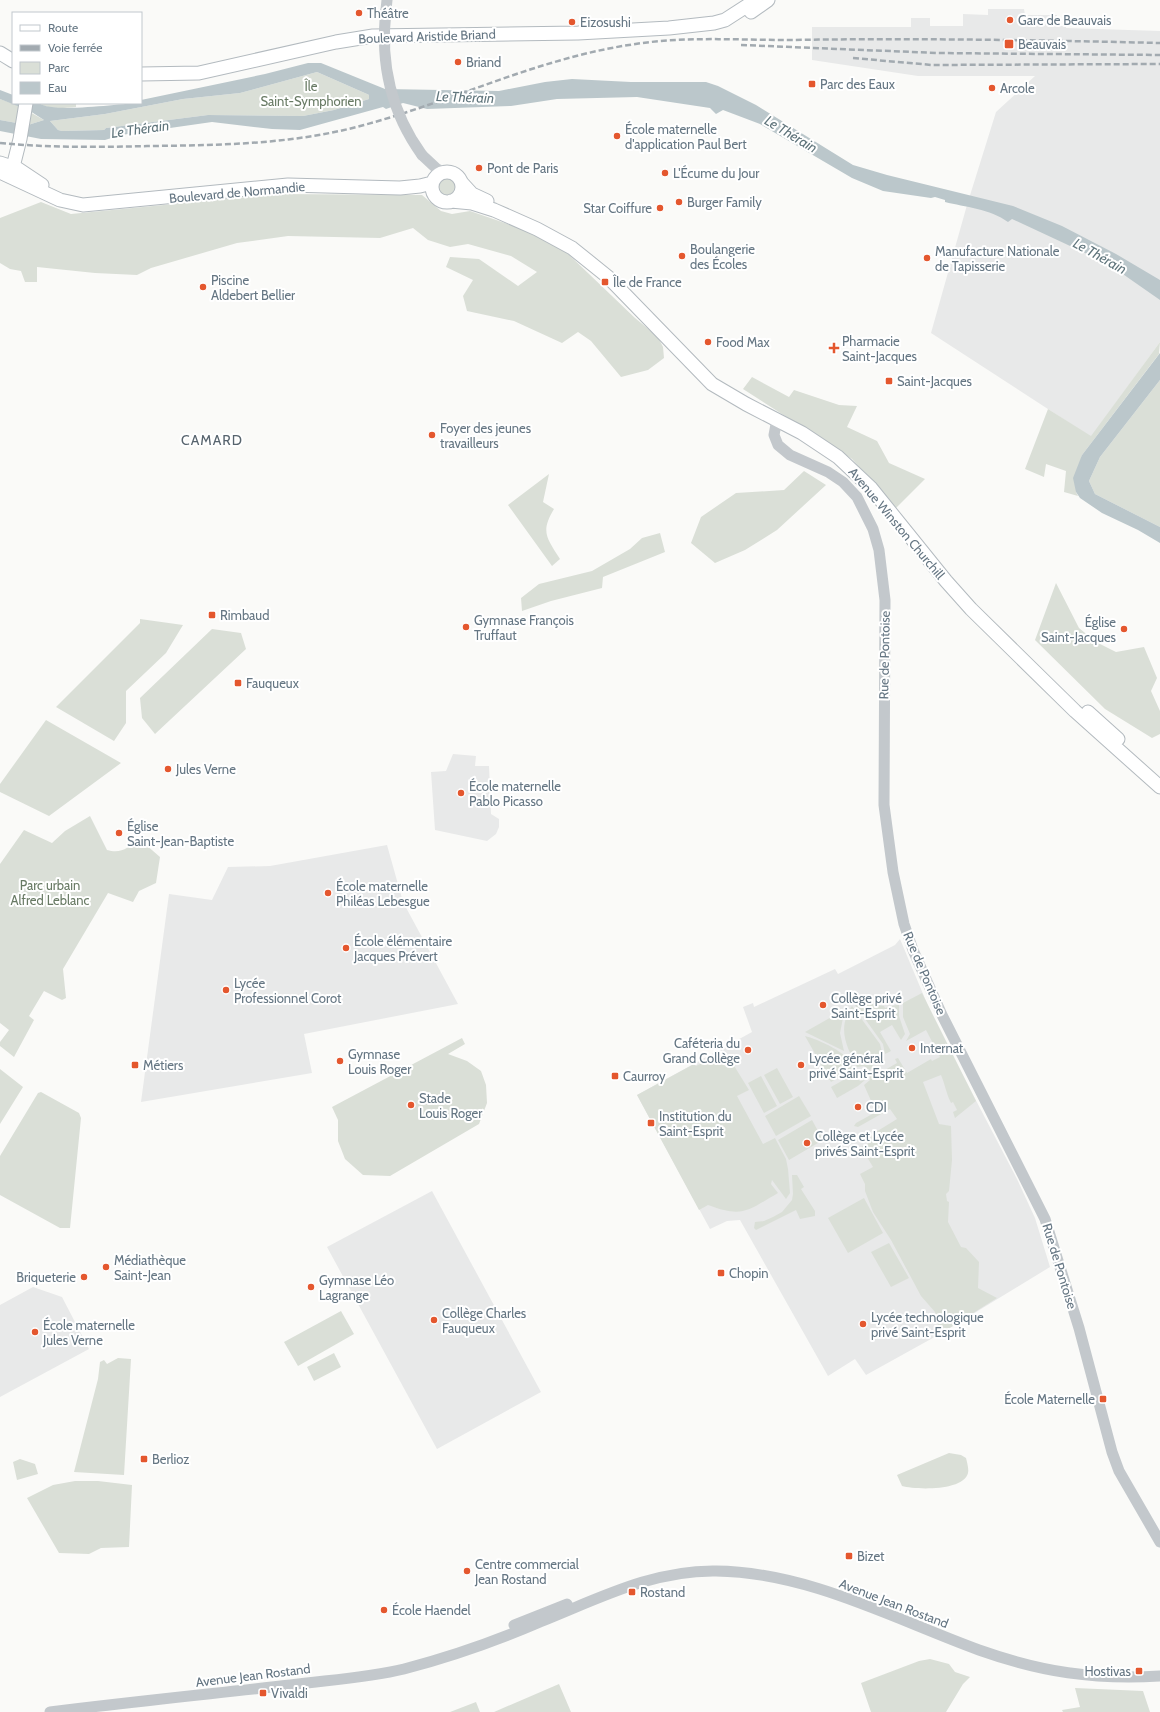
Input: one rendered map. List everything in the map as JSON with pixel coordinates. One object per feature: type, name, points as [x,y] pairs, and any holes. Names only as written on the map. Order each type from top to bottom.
[{"type":"main road","points":[[723,24],[756,0]]},
{"type":"main road","points":[[723,24],[733,23],[768,0]]},
{"type":"main road","name":"Boulevard Aristide Briand","points":[[142,74],[199,73],[336,42],[373,36],[578,33],[723,24]]},
{"type":"main road","points":[[0,53],[12,60]]},
{"type":"main road","points":[[8,172],[20,139],[25,112]]},
{"type":"main road","name":"Boulevard de Normandie","points":[[0,163],[8,172],[54,197],[75,204],[284,186],[400,188],[433,186]]},
{"type":"main road","points":[[699,366],[652,312],[596,260],[545,227],[475,196],[455,175],[445,173],[438,175],[433,186],[442,201],[468,202],[494,210],[537,229],[572,248],[608,277],[675,347],[699,366],[773,417]]},
{"type":"main road","points":[[451,202],[461,193],[461,182]]},
{"type":"main road","name":"Avenue Winston Churchill","points":[[773,417],[823,446],[859,475],[955,592],[1026,664],[1160,788]]},
{"type":"main road","name":"Avenue Winston Churchill","points":[[1005,641],[1102,724],[1160,778]]},
{"type":"street","points":[[386,5],[384,48],[390,89],[404,126],[422,155],[433,186]]},
{"type":"street","points":[[422,155],[445,173]]},
{"type":"street","name":"Rue de Pontoise","points":[[773,417],[774,435],[778,445],[790,455],[828,472],[843,482],[857,497],[873,529],[880,559],[885,610],[884,805],[894,872],[906,931],[913,950],[945,1020],[1043,1212],[1072,1302],[1113,1457],[1119,1471],[1160,1542]]},
{"type":"street","name":"Avenue Jean Rostand","points":[[50,1712],[386,1673],[416,1666],[499,1639],[618,1589],[656,1577],[687,1572],[725,1571],[766,1575],[829,1593],[983,1651],[1039,1667],[1101,1678],[1160,1676]]},
{"type":"shaded area","points":[[988,9],[1024,9],[1025,15],[1057,15],[1057,26],[1066,26],[1066,28],[1160,31],[1160,342],[1091,437],[931,333],[967,205],[996,112],[1035,76],[918,76],[812,60],[812,27],[911,27],[911,18],[930,18],[930,26],[963,26],[963,14],[988,15]]},
{"type":"shaded area","name":"École maternelle Pablo Picasso","points":[[453,754],[476,756],[475,766],[489,766],[491,814],[499,819],[499,827],[496,834],[487,841],[435,830],[431,772],[446,771]]},
{"type":"shaded area","points":[[387,845],[403,902],[458,1004],[304,1034],[312,1073],[141,1102],[169,894],[212,900],[228,867],[270,866]]},
{"type":"shaded area","name":"Collège et Lycée privés Saint-Esprit","points":[[900,939],[934,1020],[1017,1179],[1035,1218],[1050,1267],[940,1334],[866,1375],[855,1359],[828,1376],[740,1220],[727,1221],[710,1229],[637,1095],[752,1032],[743,1007],[753,1003],[754,1007],[835,969],[838,974],[895,945]]},
{"type":"shaded area","name":"Collège Charles Fauqueux","points":[[432,1191],[541,1392],[437,1449],[327,1247]]},
{"type":"shaded area","points":[[33,1287],[62,1297],[89,1349],[0,1397],[0,1305]]},
{"type":"green space","name":"Île Saint-Symphorien","points":[[317,72],[369,95],[369,99],[334,110],[303,116],[208,115],[106,128],[104,130],[62,131],[58,130],[50,121],[105,114],[183,99],[240,93]]},
{"type":"green space","points":[[0,99],[19,106],[44,120],[28,125],[0,120]]},
{"type":"green space","points":[[41,104],[76,104],[76,107],[52,108]]},
{"type":"green space","points":[[447,178],[453,181],[456,187],[453,193],[447,196],[441,193],[438,187],[441,181]]},
{"type":"green space","points":[[277,194],[422,195],[441,211],[452,214],[470,211],[522,229],[565,251],[635,318],[658,337],[663,347],[664,358],[648,370],[621,377],[591,341],[578,332],[562,343],[514,321],[467,311],[463,296],[473,280],[446,267],[450,257],[479,259],[518,286],[537,272],[511,256],[468,244],[450,247],[428,240],[413,228],[380,238],[288,236],[237,243],[151,268],[137,275],[95,273],[37,267],[37,282],[25,282],[21,271],[10,269],[0,263],[0,218],[41,202],[71,214]]},
{"type":"green space","points":[[1160,342],[1159,354],[1082,455],[1076,492],[1078,496],[1064,492],[1066,471],[1046,464],[1044,477],[1025,469],[1048,409],[1091,436]]},
{"type":"green space","points":[[752,377],[789,397],[794,390],[839,405],[857,406],[847,427],[877,441],[889,463],[925,479],[896,508],[852,459],[743,389]]},
{"type":"green space","points":[[1160,380],[1160,527],[1095,494],[1089,481],[1100,457]]},
{"type":"green space","points":[[804,471],[826,485],[777,530],[745,550],[715,563],[691,543],[701,517],[736,493],[784,490]]},
{"type":"green space","points":[[549,474],[543,502],[554,509],[546,529],[549,540],[560,559],[552,566],[508,505]]},
{"type":"green space","points":[[660,533],[665,552],[603,577],[602,588],[551,601],[522,611],[521,598],[539,584],[592,571],[630,549],[642,538]]},
{"type":"green space","points":[[1056,583],[1079,628],[1096,642],[1116,652],[1144,647],[1157,678],[1151,691],[1160,711],[1160,734],[1152,738],[1105,709],[1035,640]]},
{"type":"green space","points":[[140,619],[183,625],[166,653],[126,691],[126,723],[114,741],[56,707],[140,623]]},
{"type":"green space","points":[[212,629],[241,633],[246,649],[155,734],[142,718],[140,698]]},
{"type":"green space","points":[[46,720],[121,763],[49,816],[0,792],[0,784]]},
{"type":"green space","name":"Parc urbain Alfred Leblanc","points":[[90,816],[107,850],[121,851],[131,845],[138,838],[160,857],[156,883],[139,891],[133,902],[108,893],[63,969],[66,998],[62,1000],[44,991],[29,1016],[34,1020],[14,1057],[0,1046],[0,1042],[9,1030],[0,1023],[0,864],[24,830],[52,843],[65,831]]},
{"type":"green space","points":[[922,993],[976,1101],[955,1118],[953,1112],[957,1110],[953,1102],[951,1103],[949,1099],[941,1075],[923,1082],[939,1124],[951,1126],[952,1160],[949,1191],[946,1194],[947,1201],[949,1202],[948,1222],[961,1247],[966,1248],[979,1262],[978,1288],[997,1298],[940,1334],[935,1312],[921,1296],[891,1240],[873,1212],[865,1191],[865,1184],[860,1174],[873,1167],[861,1147],[871,1142],[871,1135],[897,1119],[890,1109],[858,1127],[854,1126],[856,1123],[876,1112],[864,1085],[870,1080],[870,1073],[875,1070],[878,1074],[897,1063],[895,1059],[898,1058],[907,1073],[931,1059],[932,1061],[940,1057],[926,1030],[906,1041],[910,1034],[903,1017],[903,1003]]},
{"type":"green space","points":[[860,1002],[884,1006],[885,1008],[899,1004],[899,1016],[905,1034],[901,1040],[892,1025],[880,1032],[891,1051],[885,1054],[883,1044],[855,1005]]},
{"type":"green space","points":[[852,1006],[880,1044],[883,1056],[871,1062],[874,1068],[869,1070],[864,1066],[857,1067],[849,1052],[845,1037],[845,1022],[847,1014]]},
{"type":"green space","points":[[842,1011],[844,1013],[840,1033],[844,1051],[805,1032]]},
{"type":"green space","points":[[805,1036],[818,1040],[842,1053],[851,1064],[851,1070],[831,1082]]},
{"type":"green space","name":"Stade Louis Roger","points":[[462,1038],[465,1044],[448,1054],[467,1061],[481,1071],[486,1085],[487,1103],[479,1124],[390,1176],[363,1175],[345,1159],[338,1141],[338,1120],[332,1107]]},
{"type":"green space","points":[[712,1058],[727,1067],[733,1064],[749,1090],[737,1096],[763,1144],[775,1138],[786,1159],[788,1169],[790,1193],[786,1199],[772,1180],[771,1184],[778,1193],[744,1211],[729,1211],[708,1205],[699,1210],[637,1095],[694,1064],[696,1066]]},
{"type":"green space","points":[[777,1068],[793,1097],[780,1104],[764,1075]]},
{"type":"green space","points":[[0,1069],[23,1087],[0,1124]]},
{"type":"green space","points":[[865,1072],[868,1075],[865,1080],[863,1073]]},
{"type":"green space","points":[[854,1074],[860,1081],[865,1080],[858,1086],[837,1098],[831,1087]]},
{"type":"green space","points":[[761,1076],[777,1106],[764,1113],[748,1083]]},
{"type":"green space","points":[[41,1092],[79,1113],[81,1118],[70,1228],[60,1228],[0,1195],[0,1156],[38,1093]]},
{"type":"green space","points":[[799,1096],[811,1116],[776,1136],[765,1116]]},
{"type":"green space","points":[[812,1120],[823,1140],[789,1160],[778,1140]]},
{"type":"green space","points":[[792,1175],[797,1175],[804,1187],[801,1189],[815,1211],[815,1216],[800,1219],[796,1210],[756,1230],[754,1228],[755,1222],[764,1221],[782,1212],[792,1200]]},
{"type":"green space","points":[[864,1198],[883,1233],[848,1253],[828,1218]]},
{"type":"green space","points":[[889,1243],[909,1278],[891,1287],[871,1252]]},
{"type":"green space","points":[[341,1311],[354,1334],[298,1366],[284,1342]]},
{"type":"green space","points":[[334,1353],[341,1367],[314,1381],[307,1367]]},
{"type":"green space","points":[[118,1358],[131,1359],[124,1475],[74,1472],[98,1379],[100,1362],[104,1360],[107,1364]]},
{"type":"green space","points":[[949,1453],[961,1455],[966,1458],[968,1473],[965,1479],[958,1483],[939,1488],[902,1486],[897,1475]]},
{"type":"green space","points":[[20,1459],[35,1464],[38,1474],[17,1480],[13,1462]]},
{"type":"green space","points":[[75,1481],[98,1481],[132,1485],[129,1547],[101,1548],[89,1554],[59,1553],[27,1498],[53,1485]]},
{"type":"green space","points":[[930,1659],[949,1664],[955,1672],[970,1677],[963,1684],[946,1712],[871,1712],[861,1683],[919,1661]]},
{"type":"green space","points":[[559,1684],[571,1712],[494,1712]]},
{"type":"green space","points":[[1075,1688],[1143,1691],[1150,1712],[1063,1712],[1062,1710],[1080,1707]]},
{"type":"green space","points":[[476,1702],[480,1712],[450,1712]]},
{"type":"water","name":"Le Thérain","points":[[308,63],[321,63],[385,89],[499,91],[545,82],[572,79],[631,82],[706,82],[718,86],[756,105],[853,165],[887,175],[1013,206],[1062,226],[1116,254],[1160,280],[1160,300],[1117,270],[1098,259],[1012,219],[1008,222],[985,211],[945,202],[945,200],[935,197],[931,198],[883,191],[852,178],[760,124],[723,110],[716,114],[710,108],[637,97],[557,99],[511,106],[427,109],[403,103],[386,109],[383,107],[300,130],[272,129],[212,122],[121,135],[105,140],[41,139],[0,131],[0,120],[28,125],[44,120],[30,111],[12,104],[42,104],[58,108],[72,108],[142,104],[142,100],[265,74]],"holes":[[[317,72],[369,95],[369,99],[334,110],[303,116],[208,115],[106,128],[104,130],[62,131],[58,130],[50,121],[105,114],[183,99],[240,93]]]},
{"type":"water","points":[[0,90],[12,95],[12,104],[0,99]]},
{"type":"water","points":[[1160,353],[1160,380],[1100,457],[1089,481],[1095,494],[1160,527],[1160,543],[1138,530],[1102,513],[1080,498],[1076,492],[1073,478],[1082,455]]},
{"type":"railway","points":[[0,143],[76,147],[180,146],[260,142],[312,136],[364,125],[397,115],[561,60],[595,51],[669,40],[928,39],[1160,43]]},
{"type":"railway","points":[[741,45],[937,53],[1160,55]]},
{"type":"railway","points":[[853,58],[932,65],[1160,64]]},
{"type":"place","name":"Théâtre","points":[[359,13]]},
{"type":"place","name":"Gare de Beauvais","points":[[1010,20]]},
{"type":"place","name":"Eizosushi","points":[[572,22]]},
{"type":"place","name":"Beauvais","points":[[1009,44]]},
{"type":"place","name":"Briand","points":[[458,62]]},
{"type":"place","name":"Parc des Eaux","points":[[812,84]]},
{"type":"place","name":"Arcole","points":[[992,88]]},
{"type":"place","name":"École maternelle d'application Paul Bert","points":[[617,136]]},
{"type":"place","name":"Pont de Paris","points":[[479,168]]},
{"type":"place","name":"L'Écume du Jour","points":[[665,173]]},
{"type":"place","name":"Burger Family","points":[[679,202]]},
{"type":"place","name":"Star Coiffure","points":[[660,208]]},
{"type":"place","name":"Boulangerie des Écoles","points":[[682,256]]},
{"type":"place","name":"Manufacture Nationale de Tapisserie","points":[[927,258]]},
{"type":"place","name":"Île de France","points":[[605,282]]},
{"type":"place","name":"Piscine Aldebert Bellier","points":[[203,287]]},
{"type":"place","name":"Food Max","points":[[708,342]]},
{"type":"place","name":"Pharmacie Saint-Jacques","points":[[834,348]]},
{"type":"place","name":"Saint-Jacques","points":[[889,381]]},
{"type":"place","name":"Foyer des jeunes travailleurs","points":[[432,435]]},
{"type":"place","name":"Rimbaud","points":[[212,615]]},
{"type":"place","name":"Gymnase François Truffaut","points":[[466,627]]},
{"type":"place","name":"Église Saint-Jacques","points":[[1124,629]]},
{"type":"place","name":"Fauqueux","points":[[238,683]]},
{"type":"place","name":"Jules Verne","points":[[168,769]]},
{"type":"place","name":"École maternelle Pablo Picasso","points":[[461,793]]},
{"type":"place","name":"Église Saint-Jean-Baptiste","points":[[119,833]]},
{"type":"place","name":"École maternelle Philéas Lebesgue","points":[[328,893]]},
{"type":"place","name":"École élémentaire Jacques Prévert","points":[[346,948]]},
{"type":"place","name":"Lycée Professionnel Corot","points":[[226,990]]},
{"type":"place","name":"Collège privé Saint-Esprit","points":[[823,1005]]},
{"type":"place","name":"Internat","points":[[912,1048]]},
{"type":"place","name":"Caféteria du Grand Collège","points":[[748,1050]]},
{"type":"place","name":"Gymnase Louis Roger","points":[[340,1061]]},
{"type":"place","name":"Métiers","points":[[135,1065]]},
{"type":"place","name":"Lycée général privé Saint-Esprit","points":[[801,1065]]},
{"type":"place","name":"Caurroy","points":[[615,1076]]},
{"type":"place","name":"Stade Louis Roger","points":[[411,1105]]},
{"type":"place","name":"CDI","points":[[858,1107]]},
{"type":"place","name":"Institution du Saint-Esprit","points":[[651,1123]]},
{"type":"place","name":"Collège et Lycée privés Saint-Esprit","points":[[807,1143]]},
{"type":"place","name":"Médiathèque Saint-Jean","points":[[106,1267]]},
{"type":"place","name":"Chopin","points":[[721,1273]]},
{"type":"place","name":"Briqueterie","points":[[84,1277]]},
{"type":"place","name":"Gymnase Léo Lagrange","points":[[311,1287]]},
{"type":"place","name":"Collège Charles Fauqueux","points":[[434,1320]]},
{"type":"place","name":"Lycée technologique privé Saint-Esprit","points":[[863,1324]]},
{"type":"place","name":"École maternelle Jules Verne","points":[[35,1332]]},
{"type":"place","name":"École Maternelle","points":[[1103,1399]]},
{"type":"place","name":"Berlioz","points":[[144,1459]]},
{"type":"place","name":"Bizet","points":[[849,1556]]},
{"type":"place","name":"Centre commercial Jean Rostand","points":[[467,1571]]},
{"type":"place","name":"Rostand","points":[[632,1592]]},
{"type":"place","name":"École Haendel","points":[[384,1610]]},
{"type":"place","name":"Hostivas","points":[[1139,1671]]},
{"type":"place","name":"Vivaldi","points":[[263,1693]]},
{"type":"district","name":"CAMARD","points":[[212,440]]}]
